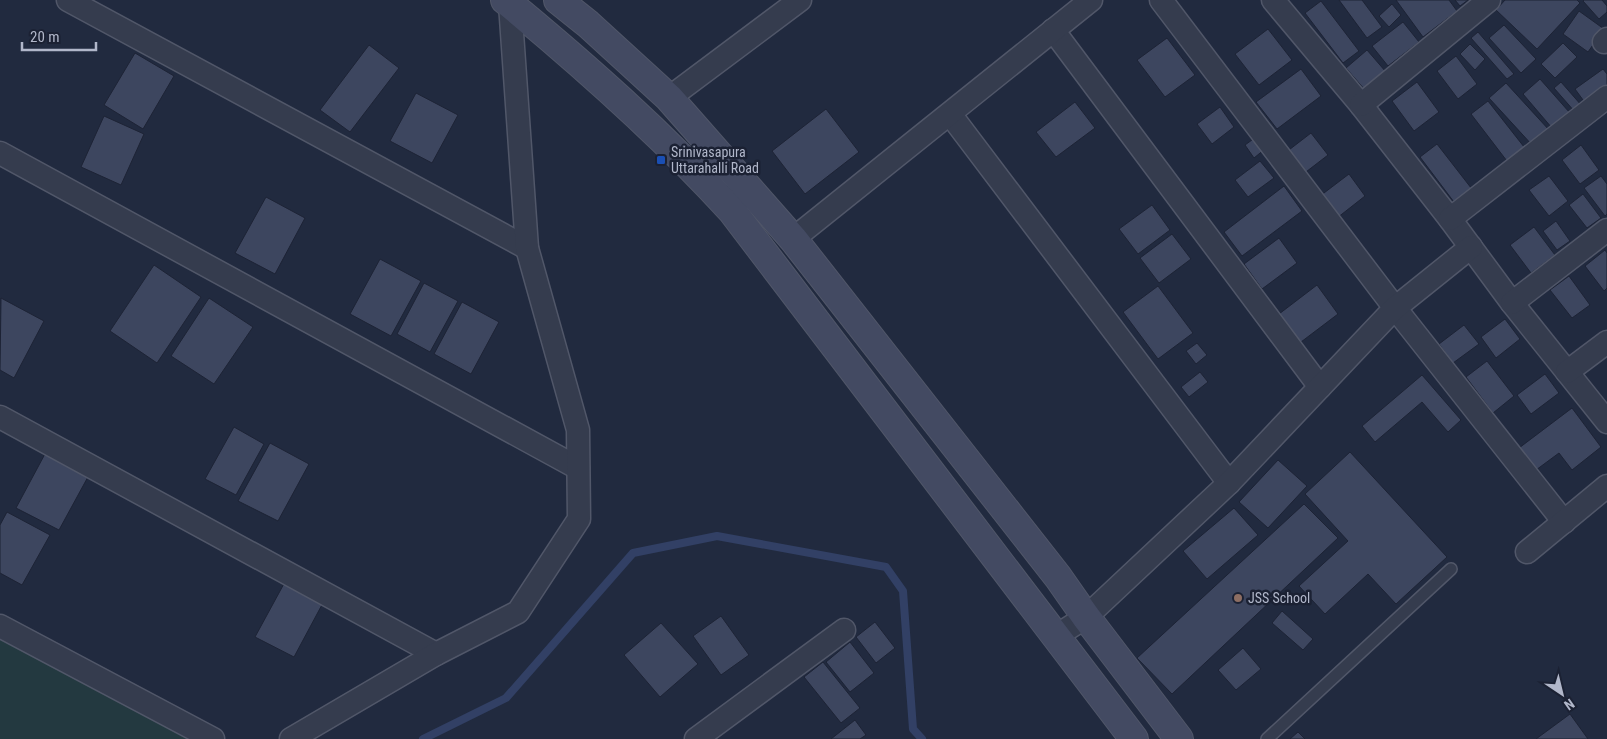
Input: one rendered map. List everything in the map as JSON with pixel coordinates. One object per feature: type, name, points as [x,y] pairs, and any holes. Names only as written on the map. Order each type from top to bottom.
[{"type":"main road","points":[[558,0],[588,24],[669,98],[792,239],[1058,577],[1086,617],[1179,739]]},
{"type":"main road","points":[[510,2],[640,117],[698,174],[732,211],[1134,739]]},
{"type":"street","points":[[68,0],[527,248]]},
{"type":"street","points":[[669,98],[800,0]]},
{"type":"street","points":[[792,239],[1091,0]]},
{"type":"street","points":[[1160,0],[1395,308],[1564,522]]},
{"type":"street","points":[[1361,105],[1489,0]]},
{"type":"street","points":[[292,739],[436,654],[518,612],[579,519],[578,430],[527,248],[510,2]]},
{"type":"street","points":[[1283,3],[1450,218],[1512,303],[1607,422]]},
{"type":"street","points":[[1054,30],[1320,387]]},
{"type":"street","points":[[1450,218],[1607,97]]},
{"type":"street","points":[[950,114],[1229,484]]},
{"type":"street","points":[[0,153],[578,468]]},
{"type":"street","points":[[1512,303],[1607,230]]},
{"type":"street","points":[[1056,636],[1086,617],[1229,484],[1395,308],[1471,247]]},
{"type":"street","points":[[1566,372],[1607,342]]},
{"type":"street","points":[[0,417],[436,654]]},
{"type":"street","points":[[1527,552],[1607,486]]},
{"type":"street","points":[[0,626],[212,739]]},
{"type":"street","points":[[696,739],[844,630]]},
{"type":"lane","points":[[1267,739],[1451,569]]},
{"type":"shaded area","points":[[0,635],[196,739],[0,739]]},
{"type":"building","points":[[1339,0],[1362,0],[1382,27],[1367,38]]},
{"type":"building","points":[[1396,0],[1449,0],[1457,11],[1423,37]]},
{"type":"building","points":[[1455,0],[1468,0],[1460,6]]},
{"type":"building","points":[[1505,0],[1577,0],[1580,3],[1537,49],[1496,10]]},
{"type":"building","points":[[1584,0],[1602,0],[1607,6],[1607,12],[1599,19]]},
{"type":"building","points":[[1321,1],[1359,51],[1343,63],[1305,13]]},
{"type":"building","points":[[1392,4],[1401,15],[1389,27],[1379,16]]},
{"type":"building","points":[[1579,11],[1604,29],[1588,52],[1563,34]]},
{"type":"building","points":[[1403,22],[1419,42],[1388,66],[1372,46]]},
{"type":"building","points":[[1504,25],[1536,59],[1521,73],[1489,38]]},
{"type":"building","points":[[1268,29],[1292,60],[1259,85],[1235,54]]},
{"type":"building","points":[[1478,32],[1514,74],[1507,79],[1471,38]]},
{"type":"building","points":[[1167,38],[1195,75],[1165,97],[1137,60]]},
{"type":"building","points":[[1563,43],[1577,57],[1555,78],[1541,64]]},
{"type":"building","points":[[1470,44],[1485,59],[1475,70],[1460,54]]},
{"type":"building","points":[[369,45],[399,68],[350,132],[320,110]]},
{"type":"building","points":[[1367,50],[1386,72],[1365,90],[1346,68]]},
{"type":"building","points":[[135,53],[174,76],[143,129],[104,105]]},
{"type":"building","points":[[1456,56],[1477,84],[1458,99],[1437,71]]},
{"type":"building","points":[[1301,69],[1321,96],[1277,129],[1256,102]]},
{"type":"building","points":[[1603,69],[1607,74],[1607,88],[1586,104],[1575,89]]},
{"type":"building","points":[[1540,79],[1570,113],[1552,128],[1523,94]]},
{"type":"building","points":[[1417,82],[1439,112],[1414,131],[1392,101]]},
{"type":"building","points":[[1561,82],[1582,106],[1575,112],[1554,88]]},
{"type":"building","points":[[1506,83],[1550,131],[1533,146],[1489,98]]},
{"type":"building","points":[[416,93],[458,115],[432,163],[390,141]]},
{"type":"building","points":[[1488,101],[1528,152],[1510,165],[1471,114]]},
{"type":"building","points":[[1075,102],[1095,128],[1056,157],[1036,132]]},
{"type":"building","points":[[1220,107],[1234,127],[1212,144],[1197,124]]},
{"type":"building","points":[[826,109],[859,152],[805,194],[772,151]]},
{"type":"building","points":[[104,116],[144,134],[121,185],[81,167]]},
{"type":"building","points":[[1311,133],[1328,155],[1302,175],[1285,153]]},
{"type":"building","points":[[1256,137],[1265,149],[1254,158],[1245,145]]},
{"type":"building","points":[[1437,144],[1475,193],[1457,206],[1420,157]]},
{"type":"building","points":[[1581,145],[1599,170],[1580,184],[1562,160]]},
{"type":"building","points":[[1260,161],[1274,178],[1248,197],[1235,180]]},
{"type":"building","points":[[1349,174],[1365,196],[1337,218],[1320,196]]},
{"type":"building","points":[[1549,176],[1568,201],[1549,216],[1529,190]]},
{"type":"building","points":[[1601,176],[1607,184],[1607,214],[1605,216],[1584,188]]},
{"type":"building","points":[[1284,186],[1302,211],[1242,256],[1224,232]]},
{"type":"building","points":[[1583,194],[1601,218],[1587,228],[1569,205]]},
{"type":"building","points":[[266,197],[305,218],[275,274],[235,253]]},
{"type":"building","points":[[1152,205],[1170,230],[1138,254],[1119,229]]},
{"type":"building","points":[[1556,221],[1570,241],[1557,250],[1543,231]]},
{"type":"building","points":[[1534,227],[1555,255],[1531,273],[1510,245]]},
{"type":"building","points":[[1172,234],[1191,259],[1159,283],[1140,258]]},
{"type":"building","points":[[1279,238],[1297,263],[1262,289],[1244,264]]},
{"type":"building","points":[[1605,250],[1607,253],[1607,288],[1604,291],[1585,266]]},
{"type":"building","points":[[380,259],[421,281],[391,336],[350,314]]},
{"type":"building","points":[[154,265],[201,297],[157,363],[110,331]]},
{"type":"building","points":[[1569,276],[1590,305],[1572,318],[1550,290]]},
{"type":"building","points":[[424,283],[458,301],[430,352],[397,334]]},
{"type":"building","points":[[1317,285],[1338,314],[1301,342],[1279,314]]},
{"type":"building","points":[[1158,286],[1193,333],[1158,359],[1123,312]]},
{"type":"building","points":[[1,298],[44,321],[14,378],[0,370]]},
{"type":"building","points":[[209,298],[253,327],[214,384],[171,356]]},
{"type":"building","points":[[462,302],[499,322],[471,374],[434,354]]},
{"type":"building","points":[[1505,319],[1520,339],[1496,358],[1481,337]]},
{"type":"building","points":[[1464,325],[1479,344],[1453,363],[1439,344]]},
{"type":"building","points":[[1197,343],[1207,355],[1196,364],[1186,351]]},
{"type":"building","points":[[1487,361],[1514,396],[1493,413],[1466,377]]},
{"type":"building","points":[[1200,372],[1208,382],[1189,397],[1181,387]]},
{"type":"building","points":[[1545,374],[1559,393],[1531,414],[1517,395]]},
{"type":"building","points":[[1422,375],[1461,420],[1448,432],[1422,402],[1375,442],[1362,426]]},
{"type":"building","points":[[1572,408],[1601,447],[1572,470],[1559,453],[1536,470],[1519,448]]},
{"type":"building","points":[[234,427],[264,444],[236,495],[205,479]]},
{"type":"building","points":[[270,443],[309,464],[278,521],[238,501]]},
{"type":"building","points":[[46,452],[89,475],[59,530],[16,508]]},
{"type":"building","points":[[1350,452],[1447,557],[1396,604],[1368,574],[1325,614],[1299,586],[1348,541],[1305,494]]},
{"type":"building","points":[[1278,460],[1307,486],[1268,528],[1239,502]]},
{"type":"building","name":"JSS School","points":[[1304,504],[1338,538],[1172,694],[1137,658]]},
{"type":"building","points":[[1234,508],[1258,535],[1207,579],[1183,551]]},
{"type":"building","points":[[7,512],[50,535],[22,585],[0,573],[0,525]]},
{"type":"building","points":[[286,580],[324,601],[294,657],[255,637]]},
{"type":"building","points":[[1282,611],[1313,639],[1303,650],[1272,623]]},
{"type":"building","points":[[721,616],[749,655],[721,675],[693,636]]},
{"type":"building","points":[[875,622],[895,648],[876,663],[856,637]]},
{"type":"building","points":[[661,623],[698,664],[660,697],[624,655]]},
{"type":"building","points":[[850,642],[874,673],[850,692],[826,662]]},
{"type":"building","points":[[1243,648],[1261,669],[1236,690],[1218,670]]},
{"type":"building","points":[[823,662],[860,708],[841,723],[804,677]]},
{"type":"building","points":[[1570,714],[1588,739],[1536,739]]},
{"type":"building","points":[[855,720],[866,735],[860,739],[831,739]]},
{"type":"building","points":[[1298,732],[1305,739],[1290,739]]},
{"type":"waterway","points":[[423,739],[506,698],[633,553],[717,536],[886,567],[903,591],[913,729],[922,739]]},
{"type":"place","name":"Srinivasapura Uttarahalli Road","points":[[661,160]]},
{"type":"place","name":"JSS School","points":[[1238,598]]}]
